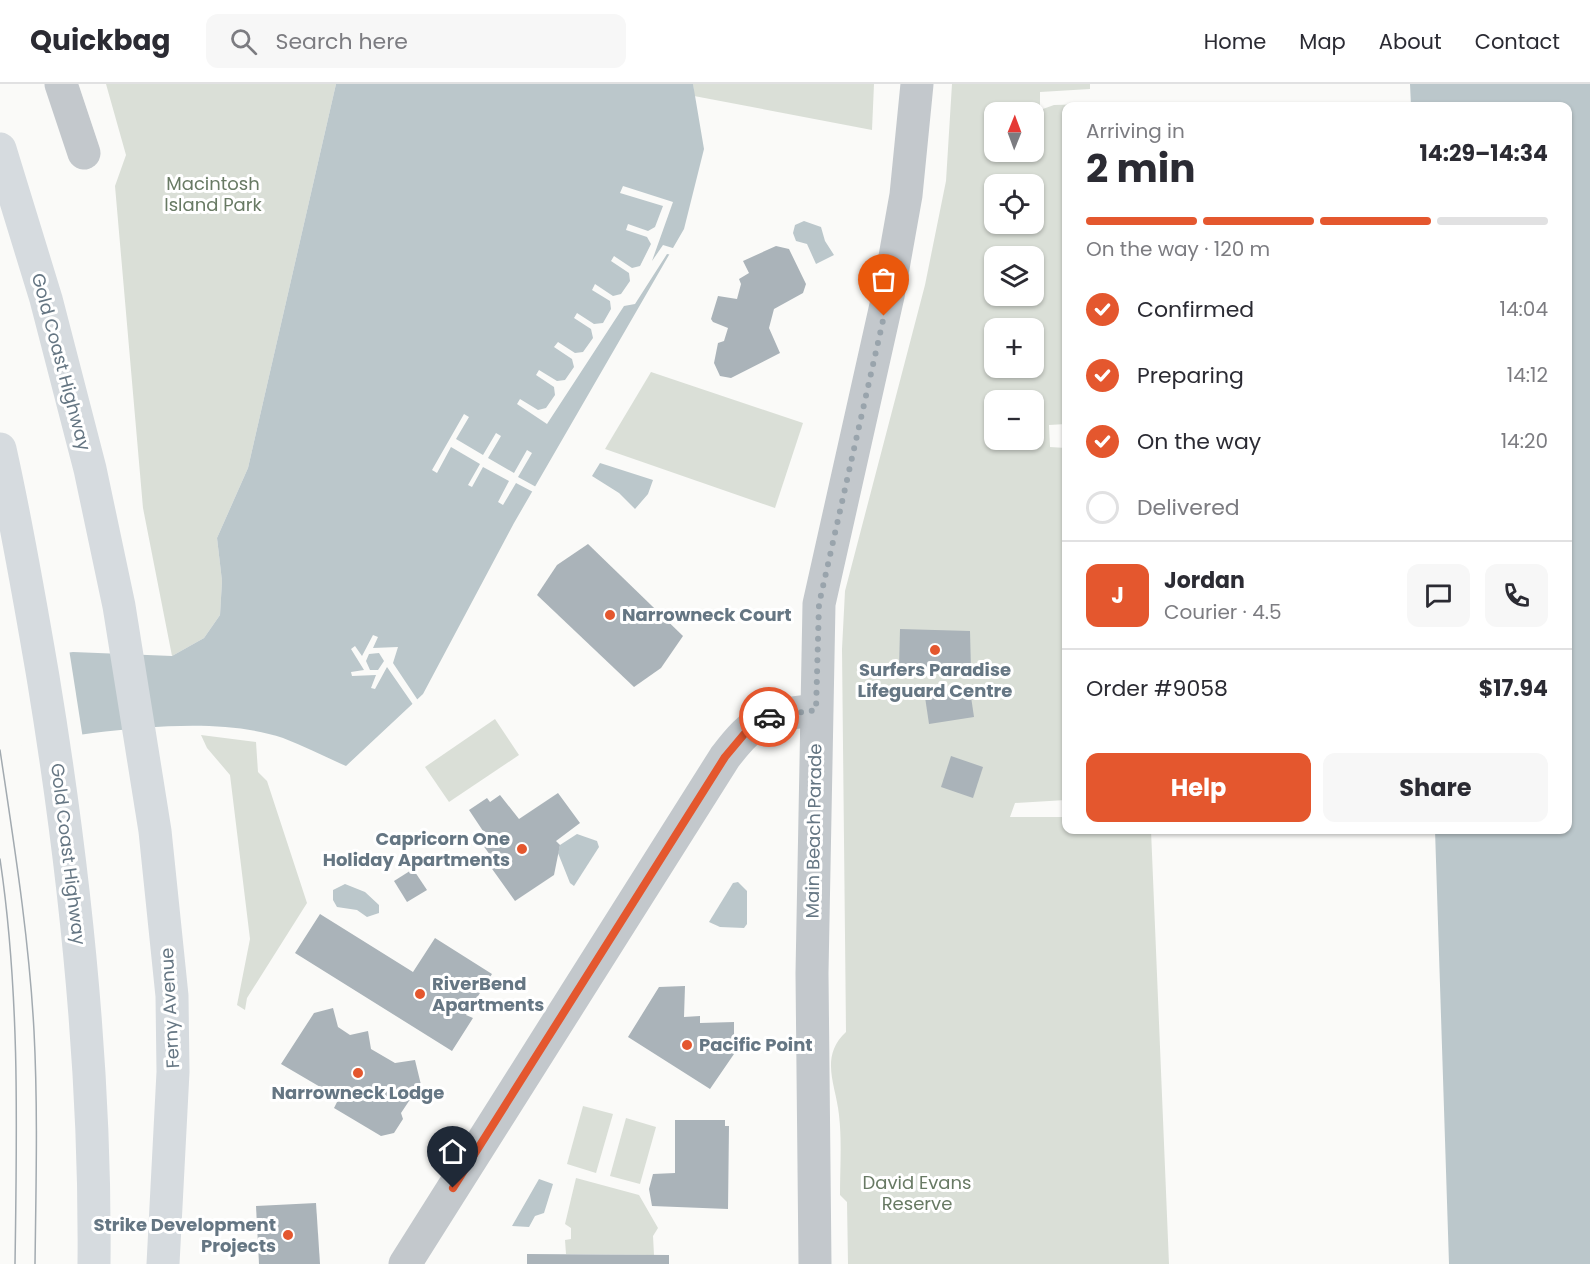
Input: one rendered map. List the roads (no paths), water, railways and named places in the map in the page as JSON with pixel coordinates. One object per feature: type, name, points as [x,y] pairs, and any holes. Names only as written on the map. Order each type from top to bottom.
[{"type":"highway","name":"Gold Coast Highway","points":[[0,149],[55,333],[90,469],[119,606],[141,756]]},
{"type":"highway","name":"Gold Coast Highway","points":[[0,449],[8,512],[37,642],[59,775],[77,911],[87,1029],[93,1144],[94,1264]]},
{"type":"highway","name":"Ferny Avenue","points":[[141,756],[155,831],[172,996],[173,1072],[163,1264]]},
{"type":"street","points":[[61,84],[84,153]]},
{"type":"street","name":"Main Beach Parade","points":[[815,1264],[812,973],[819,604],[834,526],[888,296],[906,195],[917,84]]},
{"type":"street","points":[[405,1264],[725,757],[751,726],[762,718],[816,710]]},
{"type":"tram line","points":[[0,750],[32,996],[36,1089],[35,1264]]},
{"type":"tram line","points":[[0,859],[11,960],[16,1061],[15,1264]]},
{"type":"place","name":"Narrowneck Court","points":[[610,615]]},
{"type":"place","name":"Surfers Paradise Lifeguard Centre","points":[[935,650]]},
{"type":"place","name":"Capricorn One Holiday Apartments","points":[[522,849]]},
{"type":"place","name":"RiverBend Apartments","points":[[420,994]]},
{"type":"place","name":"Pacific Point","points":[[687,1045]]},
{"type":"place","name":"Narrowneck Lodge","points":[[358,1073]]},
{"type":"place","name":"Strike Development Projects","points":[[288,1235]]},
{"type":"park label","name":"Macintosh Island Park","points":[[213,194]]},
{"type":"park label","name":"David Evans Reserve","points":[[917,1193]]}]
